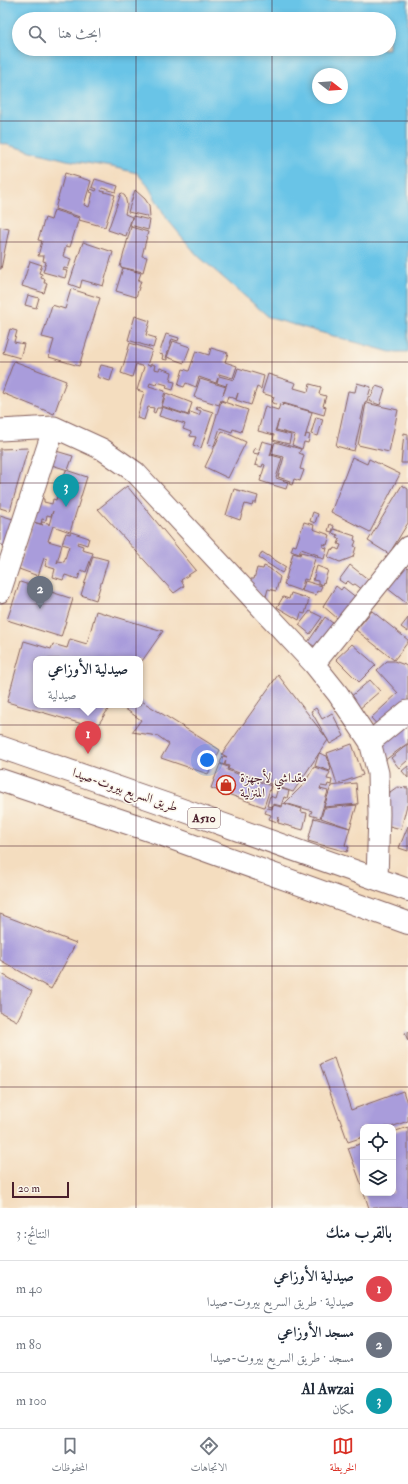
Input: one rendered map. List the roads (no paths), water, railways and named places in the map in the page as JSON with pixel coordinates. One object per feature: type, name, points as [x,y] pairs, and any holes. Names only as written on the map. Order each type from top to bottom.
[{"type":"highway","name":"طريق السريع بيروت-صيدا","points":[[0,747],[377,878],[408,891]]},
{"type":"highway","name":"A510","points":[[0,780],[162,835],[408,923]]},
{"type":"street","points":[[0,592],[54,427]]},
{"type":"street","points":[[0,430],[54,427],[102,449],[135,472],[314,664],[338,694],[370,742],[378,773],[379,814],[377,878]]},
{"type":"street","points":[[314,664],[408,547]]},
{"type":"street","points":[[370,742],[408,711]]},
{"type":"water","points":[[0,0],[408,0],[408,352],[390,352],[270,318],[197,255],[167,219],[148,186],[137,173],[112,167],[67,160],[0,143]]},
{"type":"place","name":"Al Awzai","points":[[66,507]]},
{"type":"place","name":"مسجد الأوزاعي","points":[[40,609]]},
{"type":"place","name":"صيدلية الأوزاعي","points":[[88,754]]},
{"type":"place","name":"مقداشي لأجهزة المنزلية","points":[[226,785]]}]
